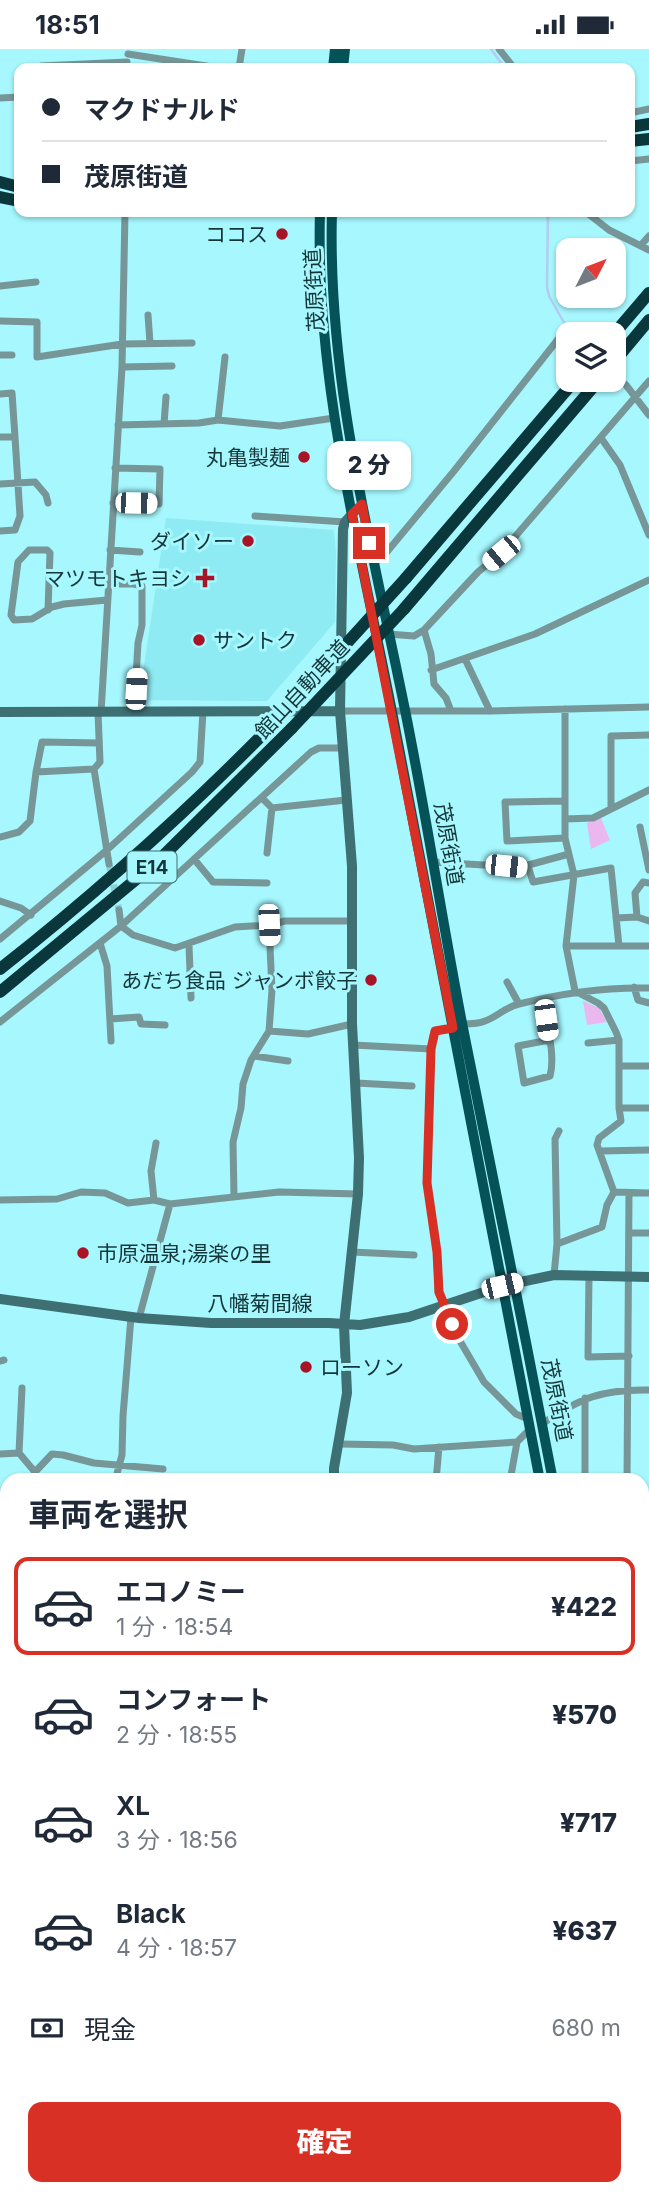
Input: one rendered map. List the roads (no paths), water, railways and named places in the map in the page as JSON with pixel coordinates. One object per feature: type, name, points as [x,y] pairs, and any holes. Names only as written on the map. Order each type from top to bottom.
[{"type":"highway","points":[[624,322],[649,293]]},
{"type":"highway","points":[[626,348],[649,320]]},
{"type":"highway","name":"館山自動車道","points":[[0,969],[141,852],[277,720],[406,578],[565,392]]},
{"type":"highway","name":"館山自動車道","points":[[0,992],[94,917],[157,862],[292,728],[404,608],[589,392]]},
{"type":"main road","name":"茂原街道","points":[[320,217],[321,289],[334,418],[349,518],[516,1283],[551,1473]]},
{"type":"main road","name":"茂原街道","points":[[332,217],[333,314],[342,397],[405,711],[502,1286],[538,1473]]},
{"type":"street","points":[[499,49],[510,63]]},
{"type":"street","points":[[74,63],[128,58],[174,63]]},
{"type":"street","points":[[36,772],[94,769],[100,762],[99,712],[122,367],[125,217]]},
{"type":"street","points":[[592,217],[609,230],[649,250]]},
{"type":"street","points":[[641,245],[649,236]]},
{"type":"street","points":[[0,286],[36,282]]},
{"type":"street","points":[[148,315],[150,343]]},
{"type":"street","points":[[0,321],[37,322],[37,357],[122,344],[192,342]]},
{"type":"street","points":[[373,562],[381,558],[454,471],[556,342]]},
{"type":"street","points":[[0,355],[12,355]]},
{"type":"street","points":[[218,420],[225,357]]},
{"type":"street","points":[[122,367],[172,366]]},
{"type":"street","points":[[388,634],[414,636],[424,630],[478,572],[501,553],[649,381]]},
{"type":"street","points":[[626,385],[649,415]]},
{"type":"street","points":[[0,394],[12,393],[20,516],[15,530],[0,530]]},
{"type":"street","points":[[163,424],[166,397]]},
{"type":"street","points":[[118,425],[218,420],[280,426],[334,418]]},
{"type":"street","points":[[0,437],[15,437]]},
{"type":"street","points":[[601,439],[620,465],[649,535]]},
{"type":"street","points":[[113,503],[159,504],[160,470],[115,468]]},
{"type":"street","points":[[0,484],[35,482],[46,495],[48,503]]},
{"type":"street","points":[[334,1473],[347,1393],[344,1325],[358,1194],[359,1157],[352,1024],[352,866],[340,711],[343,529],[362,504]]},
{"type":"street","points":[[255,516],[349,518]]},
{"type":"street","points":[[110,549],[140,552]]},
{"type":"street","points":[[48,610],[50,553],[47,550],[29,550],[18,562],[11,615],[14,620],[32,619],[64,604],[107,600]]},
{"type":"street","points":[[432,670],[535,634],[649,580]]},
{"type":"street","points":[[108,584],[134,583],[142,586],[142,625],[138,643],[134,712]]},
{"type":"street","points":[[424,630],[434,684],[446,698],[452,711]]},
{"type":"street","points":[[465,659],[490,711]]},
{"type":"street","points":[[0,712],[490,711],[649,707]]},
{"type":"street","points":[[565,709],[565,838],[574,875],[566,946],[575,991]]},
{"type":"street","points":[[0,939],[107,850],[192,772],[200,762],[203,711]]},
{"type":"street","points":[[611,808],[611,736],[649,735]]},
{"type":"street","points":[[0,837],[19,832],[30,821],[41,742],[99,743]]},
{"type":"street","points":[[0,1022],[121,926],[311,752],[319,748],[341,748]]},
{"type":"street","points":[[94,769],[109,864]]},
{"type":"street","points":[[565,819],[593,818],[649,790]]},
{"type":"street","points":[[262,798],[272,808]]},
{"type":"street","points":[[272,808],[346,800]]},
{"type":"street","points":[[564,801],[505,802],[507,841],[565,838]]},
{"type":"street","points":[[267,853],[272,808]]},
{"type":"street","points":[[640,827],[649,870]]},
{"type":"street","points":[[432,862],[521,867],[569,854]]},
{"type":"street","points":[[194,859],[213,882],[267,883]]},
{"type":"street","points":[[528,866],[533,882],[611,868],[619,946]]},
{"type":"street","points":[[637,917],[635,893],[643,882],[649,883]]},
{"type":"street","points":[[0,901],[21,908],[31,915]]},
{"type":"street","points":[[119,910],[121,926],[132,935],[175,948],[235,927],[285,921],[351,921]]},
{"type":"street","points":[[616,918],[637,917],[649,921]]},
{"type":"street","points":[[234,1196],[233,1142],[241,1108],[243,1084],[254,1056],[269,1031],[272,990],[269,925]]},
{"type":"street","points":[[100,943],[107,966],[111,1041]]},
{"type":"street","points":[[189,945],[191,998]]},
{"type":"street","points":[[566,946],[649,946]]},
{"type":"street","points":[[507,982],[519,1004]]},
{"type":"street","points":[[511,1473],[517,1442],[529,1424],[484,1382],[460,1341],[439,1292],[437,1252],[427,1183],[431,1049],[435,1031],[485,1021],[507,1007],[575,991],[614,987],[649,988]]},
{"type":"street","points":[[634,988],[638,1000],[649,1003]]},
{"type":"street","points":[[557,1244],[602,1227],[607,1205],[614,1192],[597,1145],[599,1138],[621,1121],[619,1040],[604,1008],[575,991]]},
{"type":"street","points":[[542,1000],[549,1040],[553,1066],[550,1076],[524,1083],[518,1046],[549,1040]]},
{"type":"street","points":[[110,1019],[139,1017],[141,1024],[165,1025]]},
{"type":"street","points":[[269,1031],[308,1034],[352,1024]]},
{"type":"street","points":[[588,1043],[619,1040]]},
{"type":"street","points":[[353,1045],[431,1049]]},
{"type":"street","points":[[254,1056],[288,1061]]},
{"type":"street","points":[[620,1066],[649,1066]]},
{"type":"street","points":[[356,1083],[412,1086]]},
{"type":"street","points":[[619,1108],[649,1108]]},
{"type":"street","points":[[554,1275],[557,1244],[555,1139],[559,1131]]},
{"type":"street","points":[[154,1200],[152,1171],[156,1143]]},
{"type":"street","points":[[600,1151],[649,1150]]},
{"type":"street","points":[[0,1200],[57,1199],[81,1192],[105,1192],[128,1203],[154,1200],[170,1205],[279,1192],[358,1194]]},
{"type":"street","points":[[614,1192],[649,1193]]},
{"type":"street","points":[[627,1473],[629,1193]]},
{"type":"street","points":[[117,1473],[122,1455],[122,1416],[135,1318],[170,1205]]},
{"type":"street","points":[[630,1233],[649,1233]]},
{"type":"street","points":[[352,1252],[414,1255]]},
{"type":"street","name":"八幡菊間線","points":[[0,1300],[135,1318],[211,1323],[344,1325],[409,1317],[502,1286],[554,1275],[649,1277]]},
{"type":"street","points":[[589,1275],[588,1357],[629,1356]]},
{"type":"street","points":[[22,1388],[19,1453],[33,1473]]},
{"type":"street","points":[[542,1424],[585,1398],[628,1390],[649,1390]]},
{"type":"street","points":[[585,1398],[585,1473]]},
{"type":"street","points":[[340,1444],[393,1445],[414,1449],[517,1442]]},
{"type":"street","points":[[437,1473],[439,1447]]},
{"type":"street","points":[[0,1454],[19,1453]]},
{"type":"street","points":[[37,1473],[52,1454],[94,1464],[163,1469]]},
{"type":"waterway","points":[[491,49],[501,63]]},
{"type":"waterway","points":[[548,217],[547,287],[564,322]]},
{"type":"tunnel","points":[[109,864],[119,910]]},
{"type":"place","name":"ココス","points":[[282,234]]},
{"type":"place","name":"丸亀製麺","points":[[304,457]]},
{"type":"place","name":"ダイソー","points":[[248,541]]},
{"type":"place","name":"マツモトキヨシ","points":[[205,578]]},
{"type":"place","name":"サントク","points":[[199,640]]},
{"type":"place","name":"あだち食品 ジャンボ餃子","points":[[371,980]]},
{"type":"place","name":"市原温泉;湯楽の里","points":[[83,1253]]},
{"type":"place","name":"ローソン","points":[[306,1367]]}]
